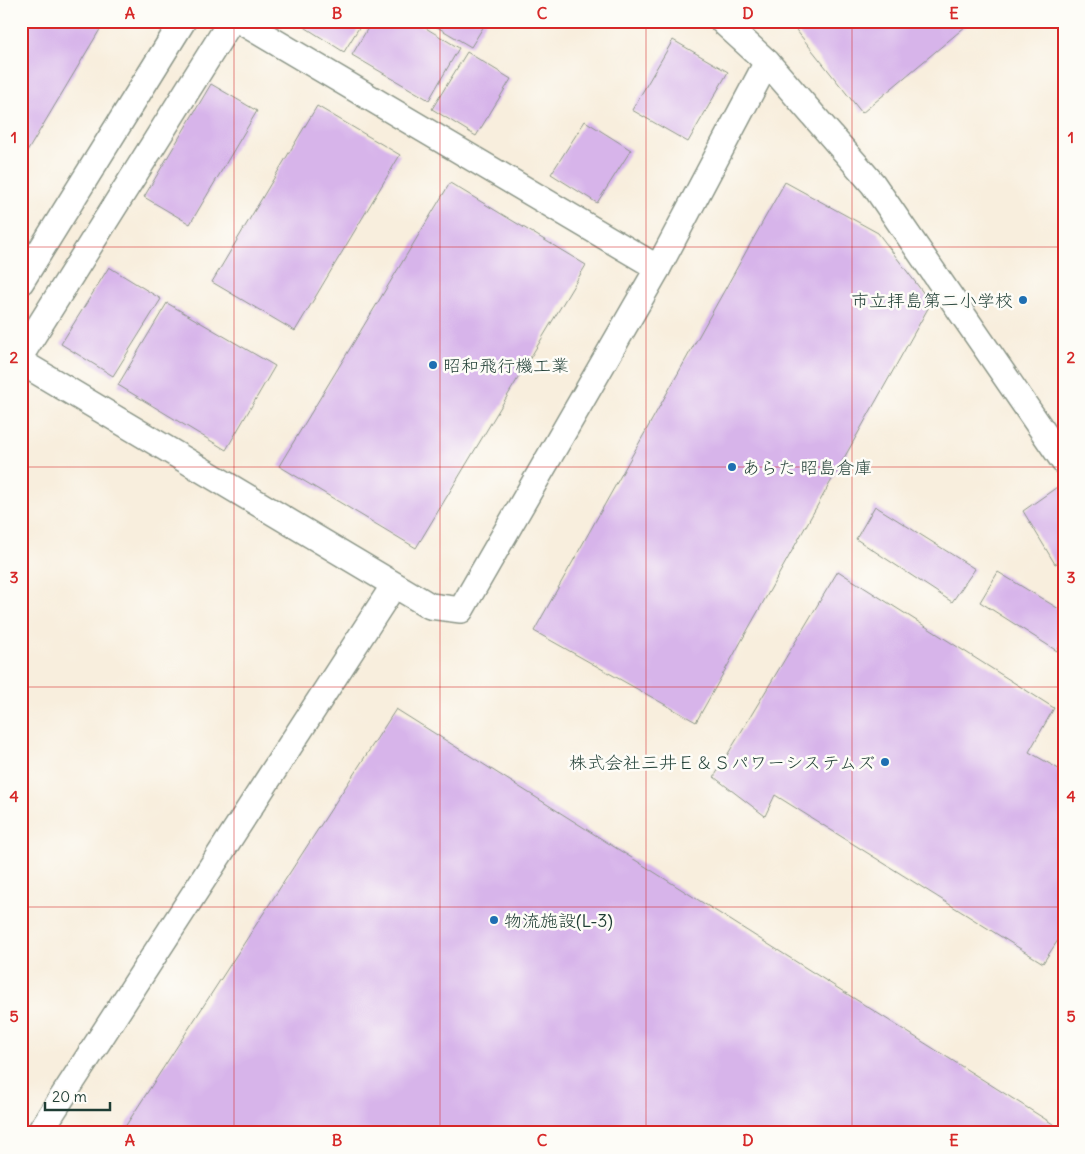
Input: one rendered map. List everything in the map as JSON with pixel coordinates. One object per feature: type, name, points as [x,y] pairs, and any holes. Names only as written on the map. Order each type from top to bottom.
[{"type":"street","points":[[21,282],[183,21]]},
{"type":"street","points":[[21,355],[231,21]]},
{"type":"street","points":[[240,21],[658,268]]},
{"type":"street","points":[[722,21],[767,62],[873,184],[1064,462]]},
{"type":"street","points":[[21,362],[430,606],[461,610],[658,268],[767,62]]},
{"type":"street","points":[[39,1133],[394,585]]},
{"type":"building","points":[[21,21],[105,21],[21,162]]},
{"type":"building","points":[[295,21],[363,21],[344,52]]},
{"type":"building","points":[[372,21],[414,21],[459,48],[429,100],[352,55]]},
{"type":"building","points":[[427,21],[487,21],[471,47]]},
{"type":"building","points":[[789,21],[972,21],[862,113]]},
{"type":"building","points":[[673,40],[728,72],[688,142],[632,110]]},
{"type":"building","points":[[467,52],[511,79],[476,136],[432,109]]},
{"type":"building","points":[[211,84],[257,111],[190,224],[144,197]]},
{"type":"building","points":[[317,106],[400,155],[295,331],[212,282]]},
{"type":"building","points":[[585,121],[631,150],[597,203],[551,174]]},
{"type":"building","name":"あらた 昭島倉庫","points":[[785,182],[878,233],[931,303],[696,722],[534,631]]},
{"type":"building","name":"昭和飛行機工業","points":[[450,183],[586,265],[416,548],[279,466]]},
{"type":"building","points":[[109,267],[161,299],[113,376],[61,344]]},
{"type":"building","points":[[167,303],[275,366],[226,450],[118,385]]},
{"type":"building","points":[[1060,485],[1064,491],[1064,560],[1055,564],[1023,511]]},
{"type":"building","points":[[875,506],[975,569],[952,602],[856,539]]},
{"type":"building","name":"株式会社三井Ｅ＆Ｓパワーシステムズ","points":[[838,571],[1054,708],[1029,752],[1064,772],[1064,931],[1043,963],[775,795],[765,816],[714,777]]},
{"type":"building","points":[[998,572],[1064,612],[1064,637],[1057,651],[980,602]]},
{"type":"building","name":"物流施設(L-3)","points":[[396,709],[1064,1131],[1064,1133],[121,1133]]},
{"type":"place","name":"市立拝島第二小学校","points":[[1023,300]]},
{"type":"place","name":"昭和飛行機工業","points":[[433,365]]},
{"type":"place","name":"あらた 昭島倉庫","points":[[732,467]]},
{"type":"place","name":"株式会社三井Ｅ＆Ｓパワーシステムズ","points":[[885,762]]},
{"type":"place","name":"物流施設(L-3)","points":[[494,920]]}]
